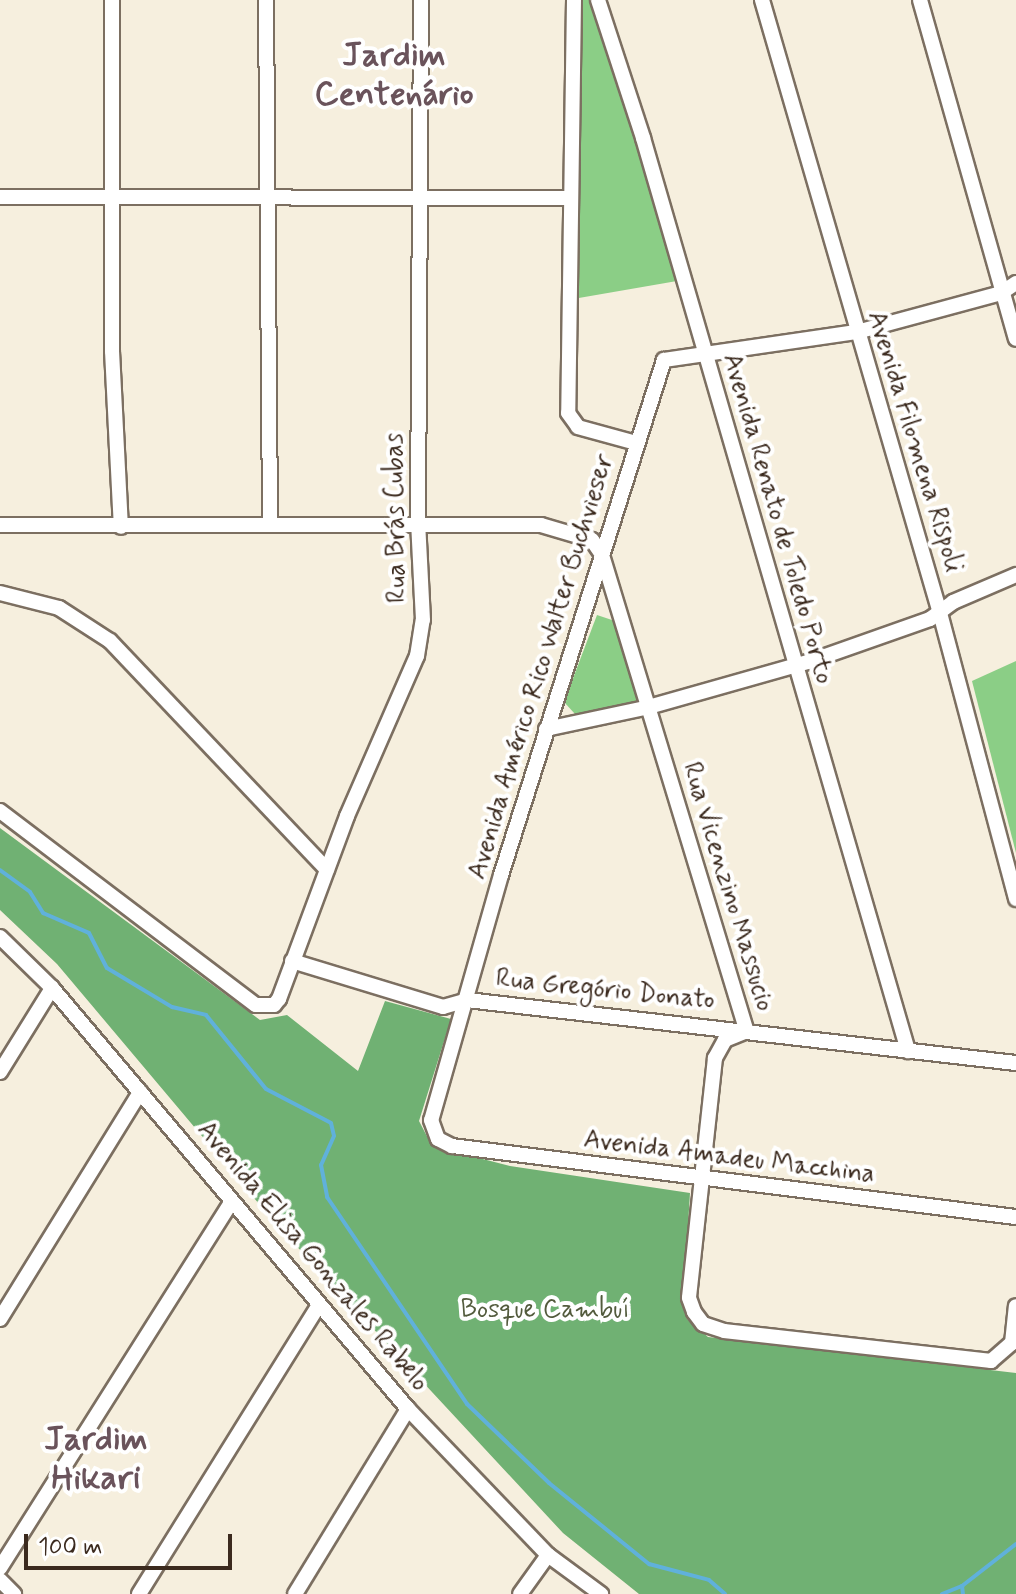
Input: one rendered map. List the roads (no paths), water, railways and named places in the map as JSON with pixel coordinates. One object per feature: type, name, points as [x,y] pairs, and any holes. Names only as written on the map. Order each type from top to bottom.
[{"type":"street","points":[[112,0],[112,197],[121,527]]},
{"type":"street","points":[[266,0],[265,196],[270,522]]},
{"type":"street","name":"Rua Brás Cubas","points":[[0,811],[256,1005],[274,1005],[417,656],[423,588],[418,522],[421,0]]},
{"type":"street","points":[[574,0],[569,418],[578,427],[636,443]]},
{"type":"street","name":"Avenida Renato de Toledo Porto","points":[[598,0],[705,352],[793,666],[908,1051]]},
{"type":"street","name":"Avenida Filomena Rispoli","points":[[762,0],[940,613],[1016,899]]},
{"type":"street","points":[[920,0],[1016,339]]},
{"type":"street","points":[[0,197],[571,198]]},
{"type":"street","points":[[705,352],[856,332],[1001,293],[1016,283]]},
{"type":"street","name":"Avenida Américo Rico Walter Buchvieser","points":[[438,1139],[433,1112],[546,729],[664,360],[705,352]]},
{"type":"street","points":[[0,525],[121,527],[270,522],[541,525],[592,540],[602,555]]},
{"type":"street","name":"Rua Vicenzino Massucio","points":[[602,555],[645,708],[747,1031],[725,1040],[715,1058],[689,1298],[698,1317],[715,1330],[991,1361],[1004,1354],[1013,1338],[1016,1306]]},
{"type":"street","points":[[546,729],[645,708],[793,666],[940,613],[953,602],[1016,575]]},
{"type":"street","points":[[0,593],[59,608],[110,641],[327,870]]},
{"type":"street","name":"Avenida Elisa Gonzales Rabelo","points":[[0,937],[52,988],[408,1409],[548,1555],[601,1594]]},
{"type":"street","name":"Rua Gregório Donato","points":[[292,961],[412,1002],[443,1007],[467,1000],[1016,1063]]},
{"type":"street","points":[[0,1072],[52,988]]},
{"type":"street","points":[[0,1319],[140,1092]]},
{"type":"street","name":"Avenida Amadeu Macchina","points":[[438,1139],[452,1146],[701,1180],[1016,1217]]},
{"type":"street","points":[[0,1568],[231,1202]]},
{"type":"street","points":[[139,1594],[319,1305]]},
{"type":"street","points":[[295,1594],[408,1409]]},
{"type":"street","points":[[520,1594],[548,1555]]},
{"type":"street","points":[[0,1580],[14,1594]]},
{"type":"waterway","points":[[0,870],[30,892],[43,913],[89,933],[107,968],[172,1007],[206,1015],[266,1089],[331,1123],[334,1136],[321,1165],[327,1197],[467,1404],[549,1483],[649,1564],[709,1580],[725,1594]]},
{"type":"waterway","points":[[962,1586],[1016,1544]]},
{"type":"waterway","points":[[942,1594],[962,1586],[963,1594]]},
{"type":"district","name":"Jardim Centenário","points":[[394,74]]},
{"type":"district","name":"Jardim Hikari","points":[[96,1458]]},
{"type":"park label","name":"Bosque Cambuí","points":[[545,1311]]}]
